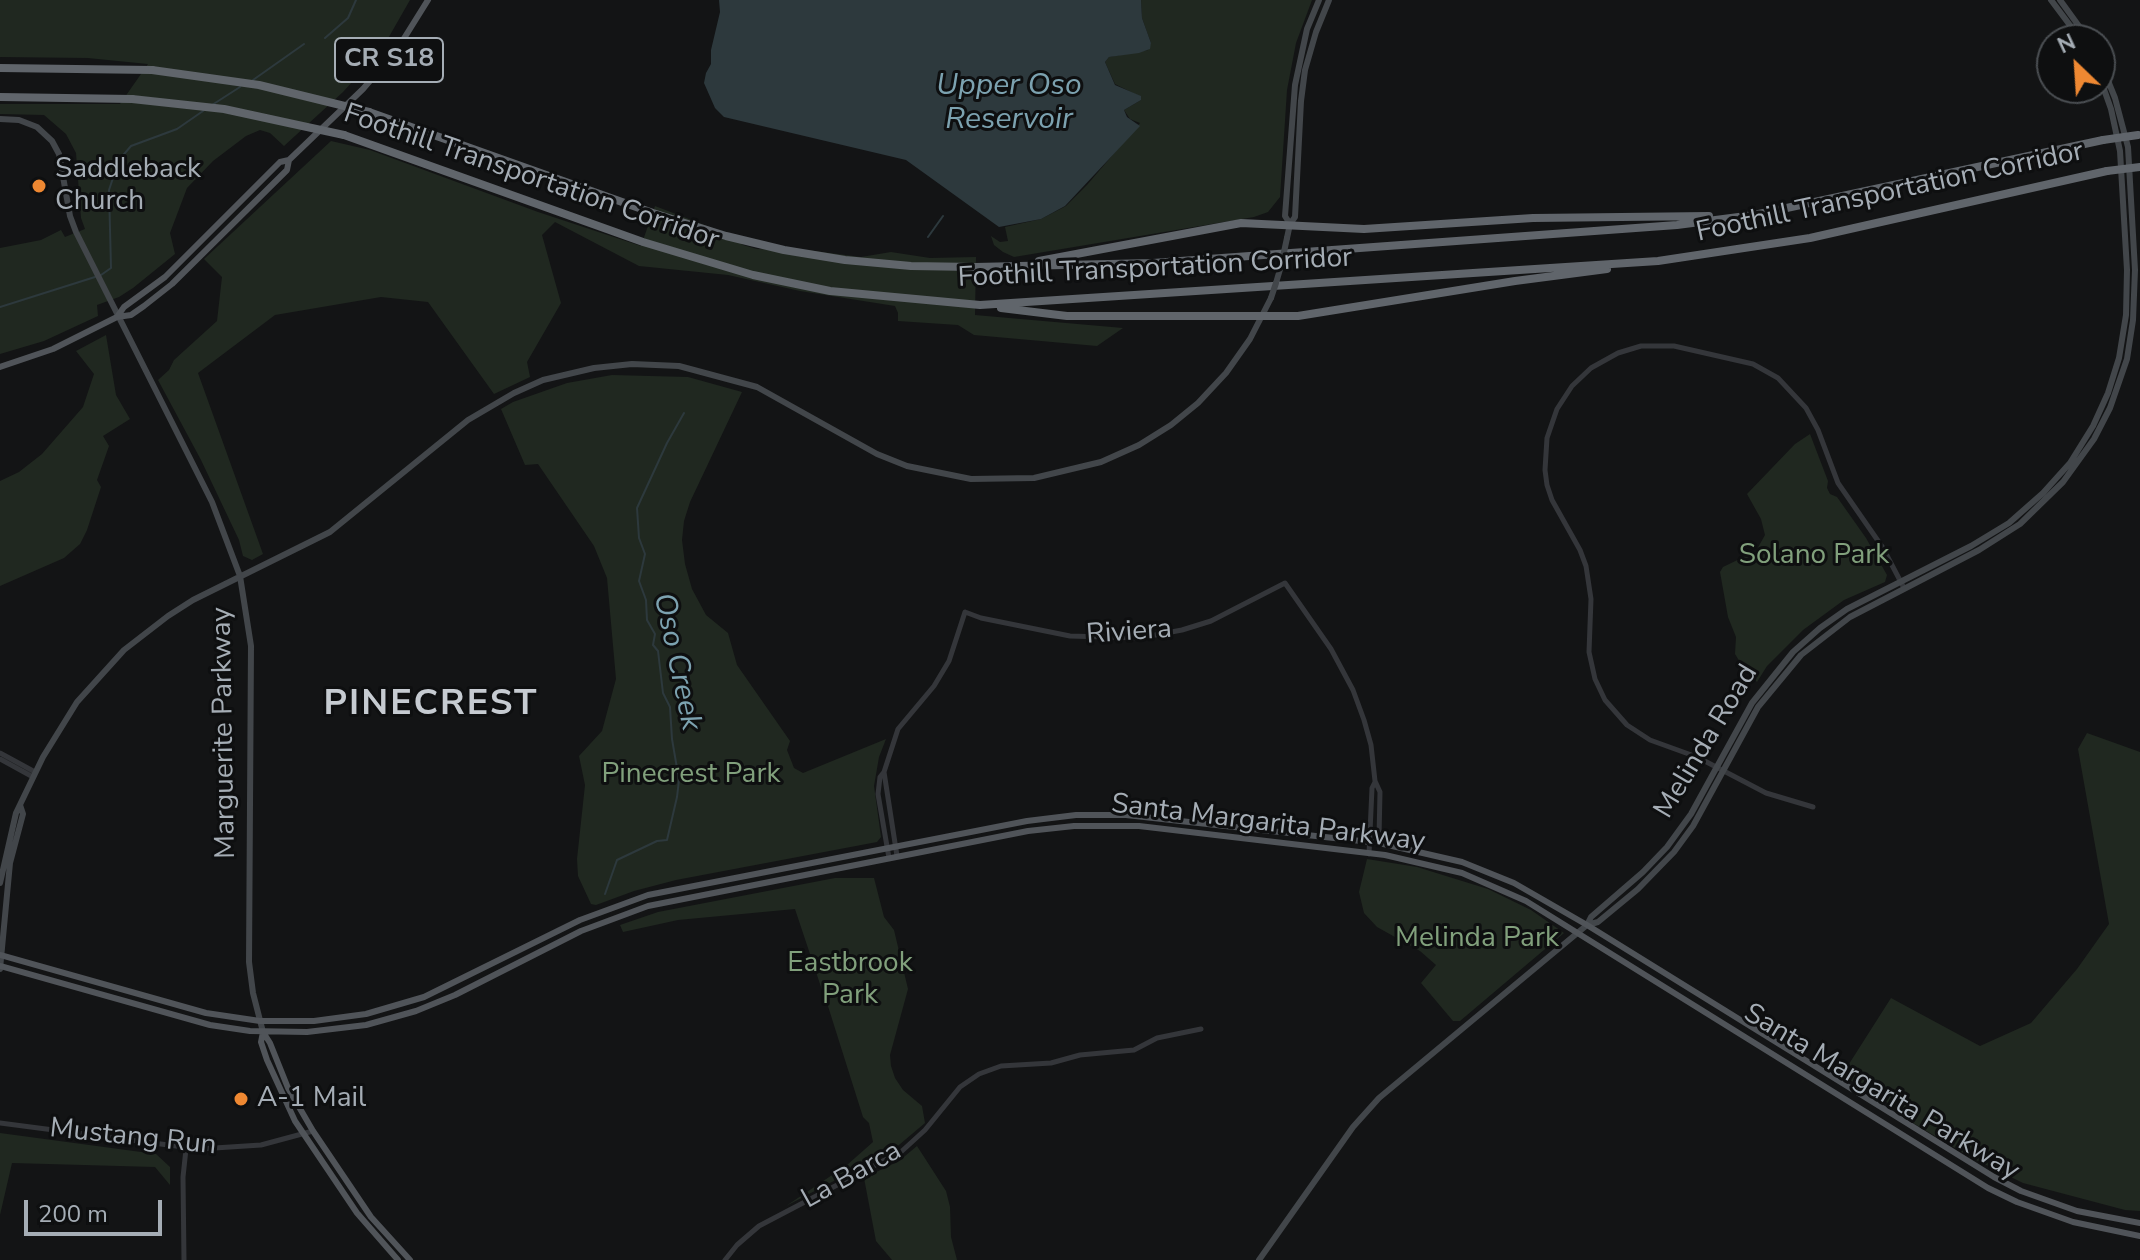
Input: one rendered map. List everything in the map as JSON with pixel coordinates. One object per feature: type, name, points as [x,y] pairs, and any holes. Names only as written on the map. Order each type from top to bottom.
[{"type":"highway","name":"Foothill Transportation Corridor","points":[[0,68],[152,70],[243,82],[369,112],[653,213],[784,250],[870,263],[975,267],[1153,263],[1677,225],[1754,215],[2103,140],[2139,135]]},
{"type":"highway","name":"Foothill Transportation Corridor","points":[[0,97],[132,99],[224,109],[344,135],[707,262],[801,286],[872,296],[980,305],[1658,261],[1810,238],[2107,171],[2140,167]]},
{"type":"highway","points":[[1008,266],[1241,223],[1364,229],[1533,218],[1754,215]]},
{"type":"highway","points":[[980,305],[1067,316],[1298,316],[1658,261]]},
{"type":"main road","name":"CR S18","points":[[0,367],[53,349],[117,317],[124,307],[183,260],[280,162],[289,160],[381,70],[428,0]]},
{"type":"main road","points":[[1290,224],[1285,216],[1292,106],[1298,61],[1319,0]]},
{"type":"main road","points":[[0,883],[20,805],[34,774],[67,715],[124,650],[168,616],[330,532],[455,430],[488,407],[543,380],[632,364],[679,366],[710,372],[757,387],[892,460],[955,477],[987,481],[1022,480],[1101,462],[1160,432],[1189,411],[1219,381],[1240,354],[1271,298],[1290,224],[1295,217],[1305,70],[1329,0]]},
{"type":"main road","points":[[2051,0],[2069,24]]},
{"type":"main road","points":[[2060,0],[2077,24]]},
{"type":"main road","name":"Melinda Road","points":[[1903,585],[1979,550],[2020,524],[2063,482],[2105,420],[2127,359],[2133,320],[2135,270],[2128,147],[2116,102]]},
{"type":"main road","name":"Melinda Road","points":[[1259,1260],[1353,1127],[1379,1098],[1587,925],[1591,917],[1667,847],[1720,770],[1758,707],[1801,655],[1850,617],[2009,523],[2050,486],[2079,450],[2101,410],[2119,358],[2127,300],[2119,140],[2108,104]]},
{"type":"main road","name":"Marguerite Parkway","points":[[0,119],[28,122],[52,141],[59,154],[76,232],[212,502],[240,576],[251,646],[249,962],[260,1021],[288,1088],[313,1131],[371,1217],[410,1260]]},
{"type":"main road","name":"Melinda Road","points":[[2125,235],[2129,241],[2130,264],[2135,270]]},
{"type":"main road","points":[[0,967],[10,863],[23,814],[20,805]]},
{"type":"main road","name":"Santa Margarita Parkway","points":[[1,955],[206,1013],[260,1021],[324,1020],[391,1008],[439,991],[569,925],[632,899],[683,886],[1027,821],[1094,814],[1370,842],[1379,840],[1486,871],[1528,890],[2021,1191],[2077,1211],[2140,1223]]},
{"type":"main road","name":"Santa Margarita Parkway","points":[[0,967],[190,1020],[263,1032],[307,1032],[341,1029],[402,1016],[443,1000],[581,931],[632,910],[690,896],[1048,828],[1105,825],[1171,830],[1377,855],[1439,866],[1483,881],[1526,901],[1988,1188],[2073,1222],[2140,1236]]},
{"type":"main road","name":"Marguerite Parkway","points":[[263,1032],[261,1042],[271,1070],[304,1134],[357,1213],[398,1260]]},
{"type":"street","points":[[1813,807],[1766,793],[1697,757],[1662,746],[1638,733],[1605,700],[1595,679],[1589,652],[1591,599],[1586,566],[1547,485],[1547,438],[1551,422],[1565,396],[1591,368],[1618,353],[1641,346],[1674,346],[1753,364],[1789,388],[1806,408],[1818,430],[1838,483],[1883,548],[1903,585]]},
{"type":"street","name":"Riviera","points":[[884,772],[898,729],[934,686],[949,661],[965,612],[1070,636],[1139,638],[1211,621],[1285,583],[1331,649],[1353,690],[1370,739],[1375,781]]},
{"type":"street","points":[[0,753],[34,774]]},
{"type":"street","points":[[0,759],[34,774]]},
{"type":"street","points":[[884,772],[897,856]]},
{"type":"street","points":[[884,772],[880,777],[878,794],[889,858]]},
{"type":"street","points":[[1375,781],[1381,806],[1377,855]]},
{"type":"street","points":[[1369,854],[1372,788],[1375,781]]},
{"type":"street","points":[[878,794],[887,793]]},
{"type":"street","points":[[1372,806],[1381,806]]},
{"type":"street","name":"La Barca","points":[[725,1260],[759,1226],[902,1151],[925,1130],[960,1087],[984,1071],[1001,1066],[1051,1063],[1080,1055],[1134,1050],[1157,1038],[1201,1029]]},
{"type":"street","name":"Mustang Run","points":[[0,1123],[186,1149],[237,1148],[313,1131]]},
{"type":"street","points":[[184,1260],[183,1177],[186,1149]]},
{"type":"green space","points":[[0,0],[410,0],[382,49],[343,92],[284,146],[270,133],[260,130],[246,136],[213,161],[187,188],[170,233],[175,254],[133,288],[97,305],[98,316],[44,341],[0,354],[0,248],[41,240],[61,230],[65,237],[85,229],[81,218],[76,153],[66,134],[44,115],[0,114],[0,104],[120,104],[148,64],[88,58],[0,57]]},
{"type":"green space","points":[[1141,0],[1312,0],[1296,43],[1287,90],[1280,197],[1268,212],[1254,217],[1014,257],[1003,252],[994,245],[991,236],[1000,242],[1008,241],[1005,227],[1041,219],[1066,206],[1140,123],[1130,119],[1124,110],[1141,97],[1115,84],[1105,62],[1109,57],[1148,50],[1151,43],[1142,18]]},
{"type":"green space","points":[[331,141],[370,150],[641,246],[655,206],[728,234],[743,245],[757,249],[807,250],[861,257],[891,252],[930,258],[976,257],[975,315],[1123,328],[1097,346],[974,335],[958,325],[898,321],[895,306],[800,291],[728,275],[639,266],[555,222],[542,235],[561,303],[527,362],[530,377],[494,394],[428,302],[381,297],[275,315],[198,373],[263,554],[252,560],[243,556],[239,540],[201,460],[158,380],[174,360],[217,321],[222,277],[204,259]]},
{"type":"green space","points":[[106,335],[116,395],[130,419],[103,436],[109,446],[97,480],[101,487],[87,530],[80,544],[64,558],[0,586],[0,481],[19,472],[42,454],[83,407],[94,374],[76,351]]},
{"type":"green space","name":"Pinecrest Park","points":[[612,375],[688,377],[742,392],[684,521],[682,540],[692,589],[706,615],[728,633],[737,665],[790,741],[787,750],[794,768],[803,773],[886,739],[874,786],[881,837],[877,842],[676,880],[591,904],[578,876],[585,785],[579,756],[602,731],[616,679],[607,578],[594,546],[538,464],[525,465],[501,409],[567,383]]},
{"type":"green space","name":"Solano Park","points":[[1810,434],[1830,494],[1837,497],[1866,538],[1887,575],[1885,582],[1844,600],[1803,630],[1767,666],[1757,682],[1735,654],[1736,637],[1728,617],[1720,572],[1723,567],[1756,551],[1765,535],[1761,519],[1747,494],[1795,444]]},
{"type":"green space","points":[[2087,733],[2140,752],[2140,1211],[2125,1210],[2023,1183],[1972,1158],[1913,1123],[1891,1105],[1842,1075],[1891,998],[1980,1046],[2031,1023],[2077,969],[2109,924],[2078,749]]},
{"type":"green space","name":"Melinda Park","points":[[1367,859],[1417,867],[1488,889],[1531,910],[1564,933],[1460,1021],[1453,1021],[1421,983],[1436,965],[1420,951],[1377,927],[1364,913],[1359,892]]},
{"type":"green space","name":"Eastbrook Park","points":[[835,878],[874,878],[884,917],[894,930],[908,989],[890,1055],[891,1066],[903,1090],[922,1106],[925,1123],[893,1150],[786,1206],[847,1165],[873,1142],[827,1003],[822,999],[823,993],[795,909],[678,920],[623,932],[620,925],[658,912]]},
{"type":"green space","points":[[0,1133],[156,1154],[170,1167],[170,1185],[155,1167],[12,1163],[0,1215]]},
{"type":"green space","points":[[917,1146],[946,1191],[957,1260],[892,1260],[876,1241],[864,1178],[899,1161]]},
{"type":"water","name":"Upper Oso Reservoir","points":[[719,0],[1141,0],[1150,49],[1109,57],[1105,62],[1115,85],[1141,96],[1141,100],[1124,110],[1127,117],[1140,126],[1065,206],[1041,219],[999,227],[906,160],[724,117],[715,108],[704,83],[711,64],[720,12]]},
{"type":"waterway","points":[[325,38],[348,18],[356,0]]},
{"type":"waterway","points":[[253,80],[304,44]]},
{"type":"waterway","points":[[212,105],[240,87]]},
{"type":"waterway","points":[[101,275],[111,268],[109,190],[119,160],[131,146],[177,129],[203,111]]},
{"type":"waterway","name":"Oso Creek","points":[[928,237],[943,216]]},
{"type":"waterway","points":[[0,307],[95,277]]},
{"type":"waterway","name":"Oso Creek","points":[[605,894],[617,860],[657,841],[667,840],[677,797],[679,780],[670,707],[663,693],[658,651],[653,645],[655,634],[647,620],[646,600],[639,581],[645,554],[639,538],[637,508],[684,413]]},
{"type":"place","name":"Saddleback Church","points":[[39,186]]},
{"type":"place","name":"A-1 Mail","points":[[241,1099]]},
{"type":"district","name":"PINECREST","points":[[431,705]]}]
